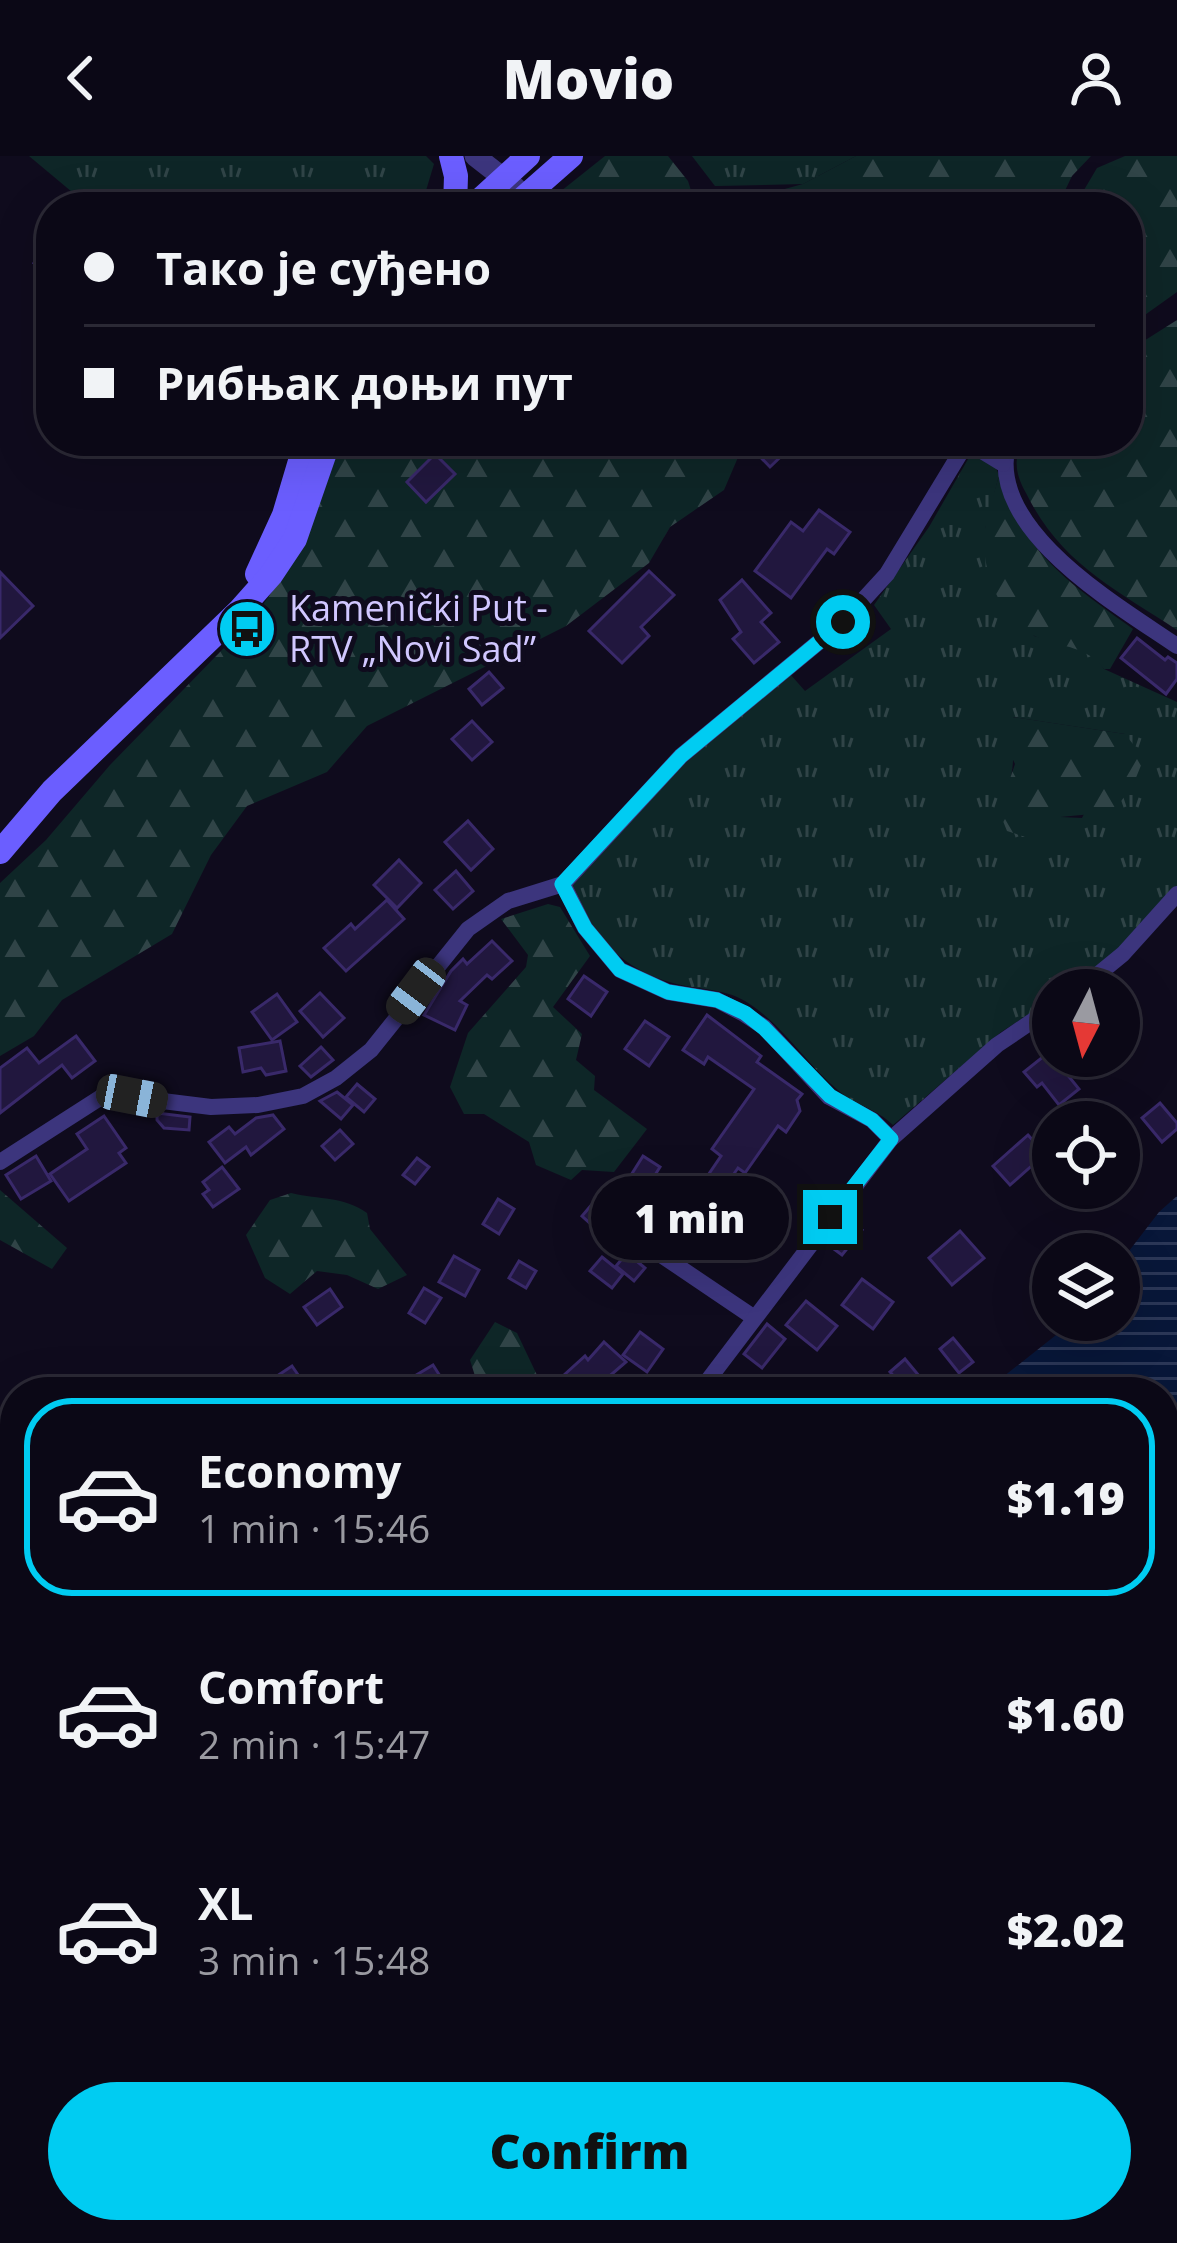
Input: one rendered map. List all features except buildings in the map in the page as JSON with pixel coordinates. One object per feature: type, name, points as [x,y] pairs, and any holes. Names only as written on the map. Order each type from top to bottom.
[{"type":"main road","points":[[451,156],[455,192]]},
{"type":"main road","points":[[488,192],[527,156]]},
{"type":"main road","points":[[531,192],[571,156]]},
{"type":"main road","points":[[239,611],[284,514],[301,456]]},
{"type":"main road","points":[[0,852],[52,791],[239,611],[296,539],[324,456]]},
{"type":"street","points":[[475,156],[505,177],[513,192]]},
{"type":"street","points":[[527,156],[547,178]]},
{"type":"street","points":[[0,1162],[106,1094],[211,1107],[258,1105],[303,1096],[336,1078],[371,1050],[468,929],[508,901],[562,884],[681,756],[843,622],[887,574],[959,456]]},
{"type":"street","points":[[990,456],[1003,464]]},
{"type":"street","points":[[1005,456],[1003,464],[1019,507],[1046,549],[1177,646]]},
{"type":"street","points":[[562,884],[585,928],[620,970],[668,992],[717,1000],[745,1013],[830,1096],[872,1120],[891,1139]]},
{"type":"street","points":[[1104,969],[1177,893]]},
{"type":"street","points":[[709,1377],[891,1139],[997,1045],[1032,1021]]},
{"type":"street","points":[[636,1238],[754,1317]]},
{"type":"green space","points":[[29,156],[426,156],[434,164],[426,192],[72,192]]},
{"type":"green space","points":[[605,156],[668,156],[691,192],[560,192]]},
{"type":"green space","points":[[692,156],[856,156],[803,184],[715,186]]},
{"type":"green space","points":[[856,156],[1091,156],[1064,192],[774,192],[803,184]]},
{"type":"green space","points":[[1125,156],[1177,156],[1177,292],[1143,316],[1143,192],[1083,192],[1097,168]]},
{"type":"green space","points":[[1177,320],[1177,630],[1073,556],[1040,518],[1018,473],[1018,456],[1143,456],[1143,342]]},
{"type":"green space","points":[[329,456],[739,456],[724,490],[670,527],[649,563],[566,626],[367,726],[327,772],[247,806],[211,855],[172,934],[62,1000],[34,1036],[0,1056],[0,883],[256,615],[284,574]]},
{"type":"green space","points":[[970,456],[975,456],[995,466],[999,475],[985,529],[1034,636],[1091,652],[1104,669],[1177,702],[1177,886],[1099,969],[1032,969],[1032,1012],[1001,1032],[893,1125],[839,1091],[745,1001],[656,978],[624,960],[586,919],[571,885],[683,765],[790,674],[805,691],[891,629],[874,605],[929,527]],"holes":[[[1013,717],[1125,734],[1082,818],[1060,817],[1009,784]]]},
{"type":"green space","points":[[999,475],[1035,546],[1069,581],[1133,629],[1110,669],[1082,652],[1026,631],[1004,607],[989,577],[984,544]]},
{"type":"green space","points":[[1012,717],[1125,734],[1144,758],[1133,785],[1113,812],[1060,817],[1038,841],[1007,831],[999,811],[1015,764],[1003,738]]},
{"type":"green space","points":[[548,904],[560,907],[590,956],[553,1007],[582,1034],[576,1060],[595,1076],[594,1090],[647,1129],[614,1172],[582,1170],[571,1180],[536,1165],[529,1142],[484,1114],[464,1114],[450,1087],[468,1033],[526,967],[528,955],[501,919]]},
{"type":"green space","points":[[0,1190],[67,1248],[52,1269],[0,1240]]},
{"type":"green space","points":[[291,1193],[340,1201],[367,1213],[370,1229],[407,1275],[378,1289],[347,1275],[317,1271],[290,1294],[265,1278],[246,1235],[270,1200]]},
{"type":"green space","points":[[495,1322],[517,1333],[538,1377],[475,1377],[470,1360]]},
{"type":"water","points":[[1177,1196],[1177,1377],[1003,1377],[1048,1341],[1140,1341],[1140,1237]]},
{"type":"place","name":"Kamenički Put - RTV „Novi Sad”","points":[[247,629]]},
{"type":"route","points":[[830,1217],[891,1139],[872,1120],[830,1096],[745,1013],[717,1000],[668,992],[620,970],[585,928],[562,884],[681,756],[843,622]]}]
